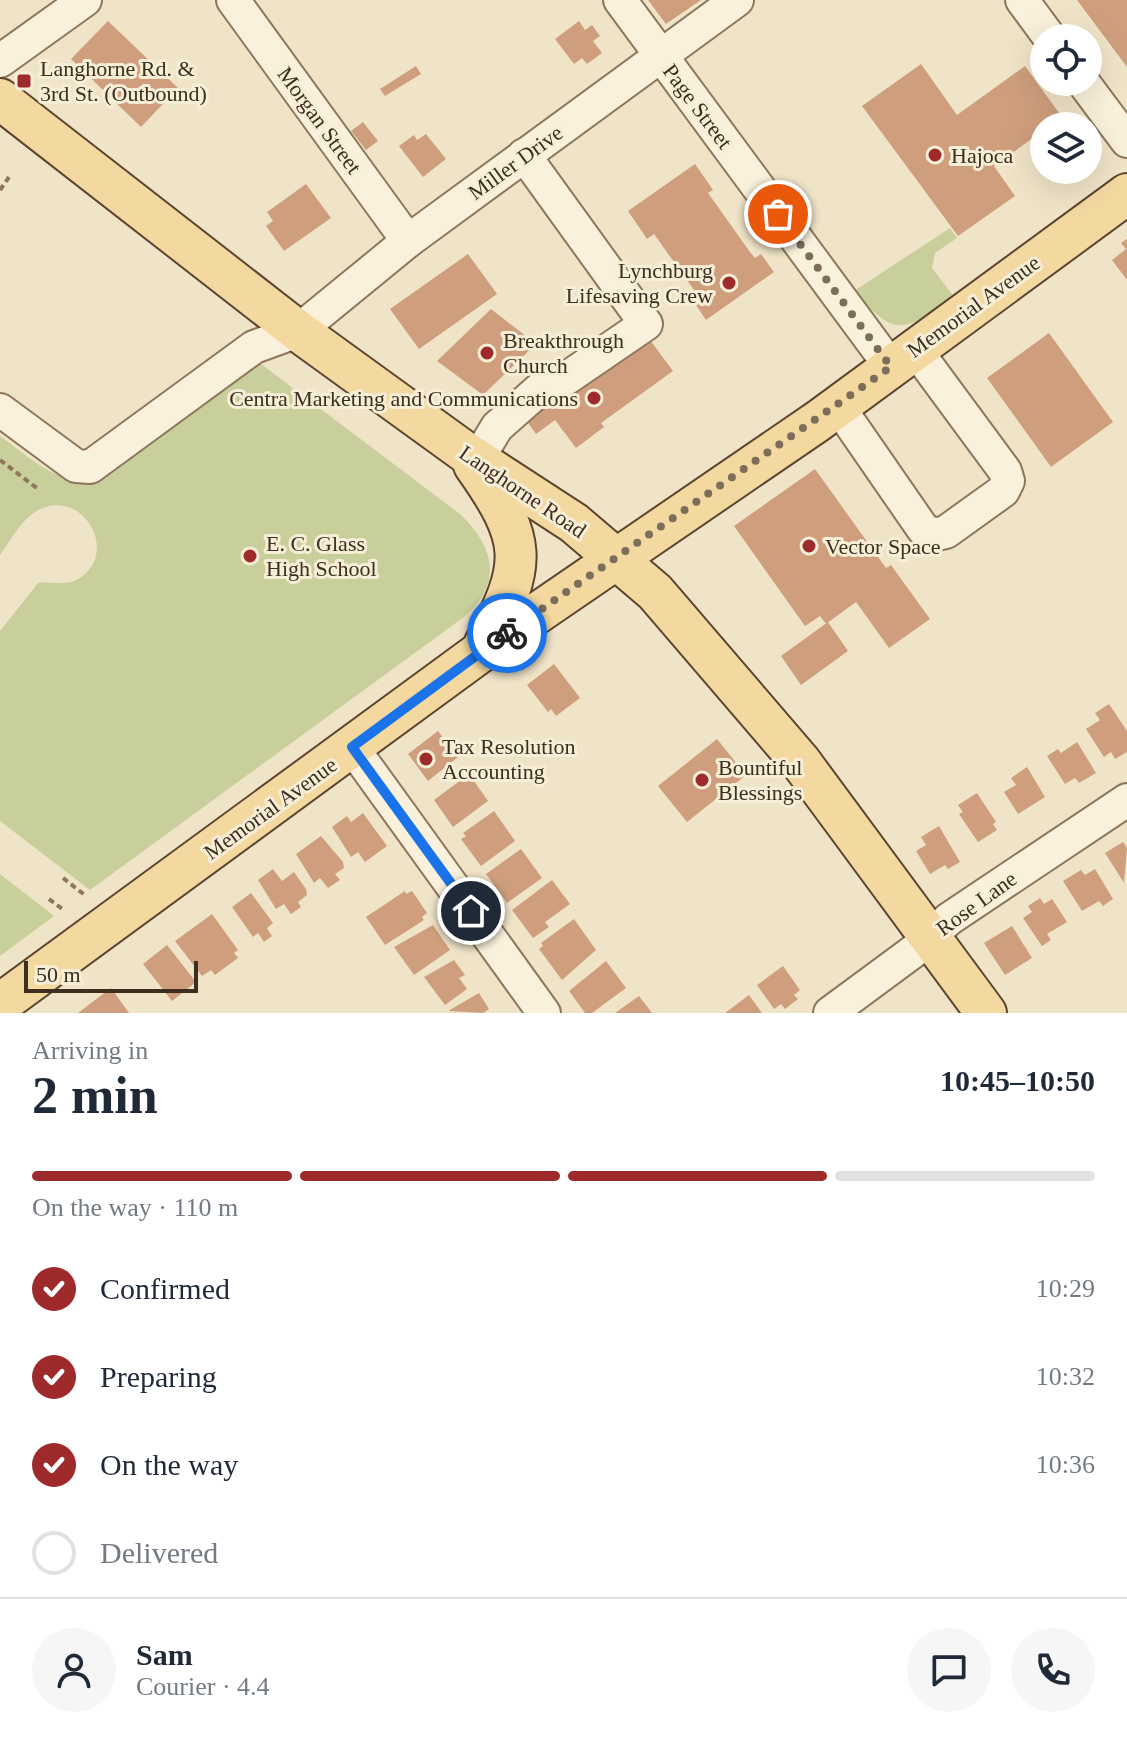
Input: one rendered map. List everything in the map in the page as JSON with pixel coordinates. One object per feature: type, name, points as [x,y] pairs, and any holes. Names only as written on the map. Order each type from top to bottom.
[{"type":"main road","name":"Langhorne Road","points":[[0,99],[298,331],[471,456],[574,523],[655,592],[787,745],[986,1013]]},
{"type":"main road","name":"Memorial Avenue","points":[[4,1007],[479,653],[838,406],[1127,194]]},
{"type":"main road","points":[[471,456],[497,498],[516,548],[511,595],[479,653]]},
{"type":"street","points":[[0,61],[85,0]]},
{"type":"street","name":"Morgan Street","points":[[233,0],[408,241]]},
{"type":"street","name":"Page Street","points":[[620,0],[660,56],[903,358],[1005,471],[1008,481],[1003,491],[946,532],[933,535],[923,529],[838,406]]},
{"type":"street","name":"Miller Drive","points":[[0,410],[76,466],[90,467],[254,347],[298,331],[408,241],[737,0]]},
{"type":"street","points":[[1022,0],[1040,24]]},
{"type":"street","points":[[1093,96],[1127,141]]},
{"type":"street","points":[[471,456],[497,427],[540,389],[567,378],[646,324],[524,155]]},
{"type":"street","points":[[352,747],[544,1013]]},
{"type":"street","name":"Rose Lane","points":[[830,1013],[949,919],[1127,800]]},
{"type":"path","points":[[0,190],[9,177]]},
{"type":"path","points":[[0,460],[38,489]]},
{"type":"path","points":[[63,878],[86,896]]},
{"type":"path","points":[[49,899],[65,911]]},
{"type":"green space","points":[[950,228],[957,238],[935,253],[932,268],[954,297],[937,309],[912,323],[891,323],[868,307],[854,291]]},
{"type":"green space","name":"E. C. Glass High School","points":[[261,364],[472,526],[487,552],[490,565],[485,591],[464,617],[90,890],[0,821],[0,631],[38,583],[75,581],[92,566],[97,552],[96,537],[79,513],[66,506],[51,506],[35,512],[25,521],[0,555],[0,436],[56,474],[68,479],[94,482]]},
{"type":"green space","points":[[0,874],[54,916],[0,956]]},
{"type":"building","points":[[648,0],[701,0],[666,24]]},
{"type":"building","points":[[1077,0],[1127,0],[1127,67],[1102,34],[1102,24],[1095,24]]},
{"type":"building","points":[[108,21],[178,88],[141,127],[71,59]]},
{"type":"building","points":[[579,21],[585,30],[592,25],[600,36],[593,41],[602,53],[587,64],[582,58],[574,64],[555,39]]},
{"type":"building","points":[[921,64],[957,115],[1025,66],[1030,73],[1030,96],[1047,96],[1058,112],[1030,112],[1030,140],[994,166],[1015,196],[958,236],[862,106]]},
{"type":"building","points":[[416,66],[421,74],[385,96],[380,89]]},
{"type":"building","points":[[363,122],[378,141],[366,150],[351,131]]},
{"type":"building","points":[[426,134],[446,159],[423,177],[399,146],[414,135],[417,140]]},
{"type":"building","points":[[695,164],[713,190],[708,193],[750,252],[755,258],[761,254],[774,272],[706,320],[694,302],[699,297],[654,234],[647,239],[628,211]]},
{"type":"building","points":[[306,184],[331,218],[284,251],[266,226],[273,221],[267,212]]},
{"type":"building","points":[[1127,239],[1127,280],[1112,260],[1126,249],[1121,243]]},
{"type":"building","points":[[468,254],[497,294],[419,349],[390,309]]},
{"type":"building","name":"Breakthrough Church","points":[[491,309],[536,344],[483,395],[437,361]]},
{"type":"building","points":[[1049,333],[1113,422],[1051,467],[987,378]]},
{"type":"building","points":[[647,336],[673,371],[601,423],[604,427],[576,448],[555,420],[536,434],[524,417],[542,404],[546,409]]},
{"type":"building","name":"Vector Space","points":[[815,469],[886,568],[891,565],[930,619],[889,648],[856,602],[826,624],[820,616],[805,626],[734,526]]},
{"type":"building","points":[[828,622],[848,651],[801,685],[781,656]]},
{"type":"building","points":[[554,664],[580,698],[556,716],[551,709],[548,712],[527,685]]},
{"type":"building","points":[[1109,704],[1127,731],[1127,752],[1115,759],[1111,752],[1104,757],[1086,729],[1100,720],[1095,713]]},
{"type":"building","points":[[438,731],[458,757],[428,781],[408,754]]},
{"type":"building","name":"Bountiful Blessings","points":[[717,739],[746,775],[687,822],[658,786]]},
{"type":"building","points":[[1077,742],[1096,773],[1079,783],[1075,778],[1065,784],[1047,756],[1058,749],[1061,753]]},
{"type":"building","points":[[1027,767],[1045,797],[1018,814],[1004,792],[1016,785],[1011,778]]},
{"type":"building","points":[[469,774],[488,801],[453,827],[434,800]]},
{"type":"building","points":[[977,793],[996,822],[993,824],[997,830],[978,842],[959,814],[963,812],[958,805]]},
{"type":"building","points":[[494,811],[515,841],[481,866],[461,839],[466,836],[463,833]]},
{"type":"building","points":[[363,813],[387,846],[365,862],[358,852],[351,857],[332,827],[347,816],[351,822]]},
{"type":"building","points":[[939,826],[960,862],[948,869],[945,865],[930,874],[916,851],[926,845],[921,837]]},
{"type":"building","points":[[321,836],[343,862],[344,868],[335,874],[340,880],[328,888],[320,878],[314,883],[296,854]]},
{"type":"building","points":[[1123,842],[1127,848],[1124,883],[1105,853]]},
{"type":"building","points":[[521,849],[542,878],[507,903],[486,874]]},
{"type":"building","points":[[273,869],[282,881],[294,872],[306,889],[307,895],[298,902],[301,907],[291,914],[284,904],[276,909],[258,880]]},
{"type":"building","points":[[1095,869],[1113,899],[1103,906],[1099,901],[1082,911],[1063,881],[1081,870],[1085,875]]},
{"type":"building","points":[[552,880],[570,904],[545,922],[549,927],[533,938],[512,910]]},
{"type":"building","points":[[405,891],[406,894],[412,891],[427,913],[422,917],[424,920],[385,945],[366,917]]},
{"type":"building","points":[[251,893],[273,923],[267,928],[272,936],[264,942],[258,933],[253,937],[232,907]]},
{"type":"building","points":[[1040,898],[1044,904],[1052,899],[1067,922],[1047,934],[1051,940],[1042,946],[1023,918],[1032,912],[1028,906]]},
{"type":"building","points":[[212,914],[238,950],[234,953],[238,958],[215,975],[211,970],[202,976],[175,941]]},
{"type":"building","points":[[574,919],[596,950],[562,980],[539,949],[543,946],[541,943]]},
{"type":"building","points":[[433,925],[450,950],[414,975],[394,947]]},
{"type":"building","points":[[1012,926],[1032,958],[1005,975],[984,943]]},
{"type":"building","points":[[167,945],[196,982],[172,1001],[143,964]]},
{"type":"building","points":[[454,960],[465,975],[459,978],[467,989],[445,1005],[424,977]]},
{"type":"building","points":[[606,961],[626,988],[592,1013],[585,1013],[569,991]]},
{"type":"building","points":[[783,966],[800,990],[794,995],[798,999],[785,1009],[781,1004],[774,1009],[757,985]]},
{"type":"building","points":[[111,988],[129,1013],[78,1013]]},
{"type":"building","points":[[479,993],[489,1009],[483,1013],[448,1011]]},
{"type":"building","points":[[749,995],[762,1013],[725,1013]]},
{"type":"building","points":[[639,996],[652,1013],[615,1013]]},
{"type":"way so far","points":[[507,633],[818,421],[891,367],[778,214]]},
{"type":"place","name":"Langhorne Rd. & 3rd St. (Outbound)","points":[[24,81]]},
{"type":"place","name":"Hajoca","points":[[935,155]]},
{"type":"place","name":"Lynchburg Lifesaving Crew","points":[[729,283]]},
{"type":"place","name":"Breakthrough Church","points":[[487,353]]},
{"type":"place","name":"Centra Marketing and Communications","points":[[594,398]]},
{"type":"place","name":"Vector Space","points":[[809,546]]},
{"type":"place","name":"E. C. Glass High School","points":[[250,556]]},
{"type":"place","name":"Tax Resolution Accounting","points":[[426,759]]},
{"type":"place","name":"Bountiful Blessings","points":[[702,780]]},
{"type":"route","points":[[471,911],[352,747],[507,633]]}]
